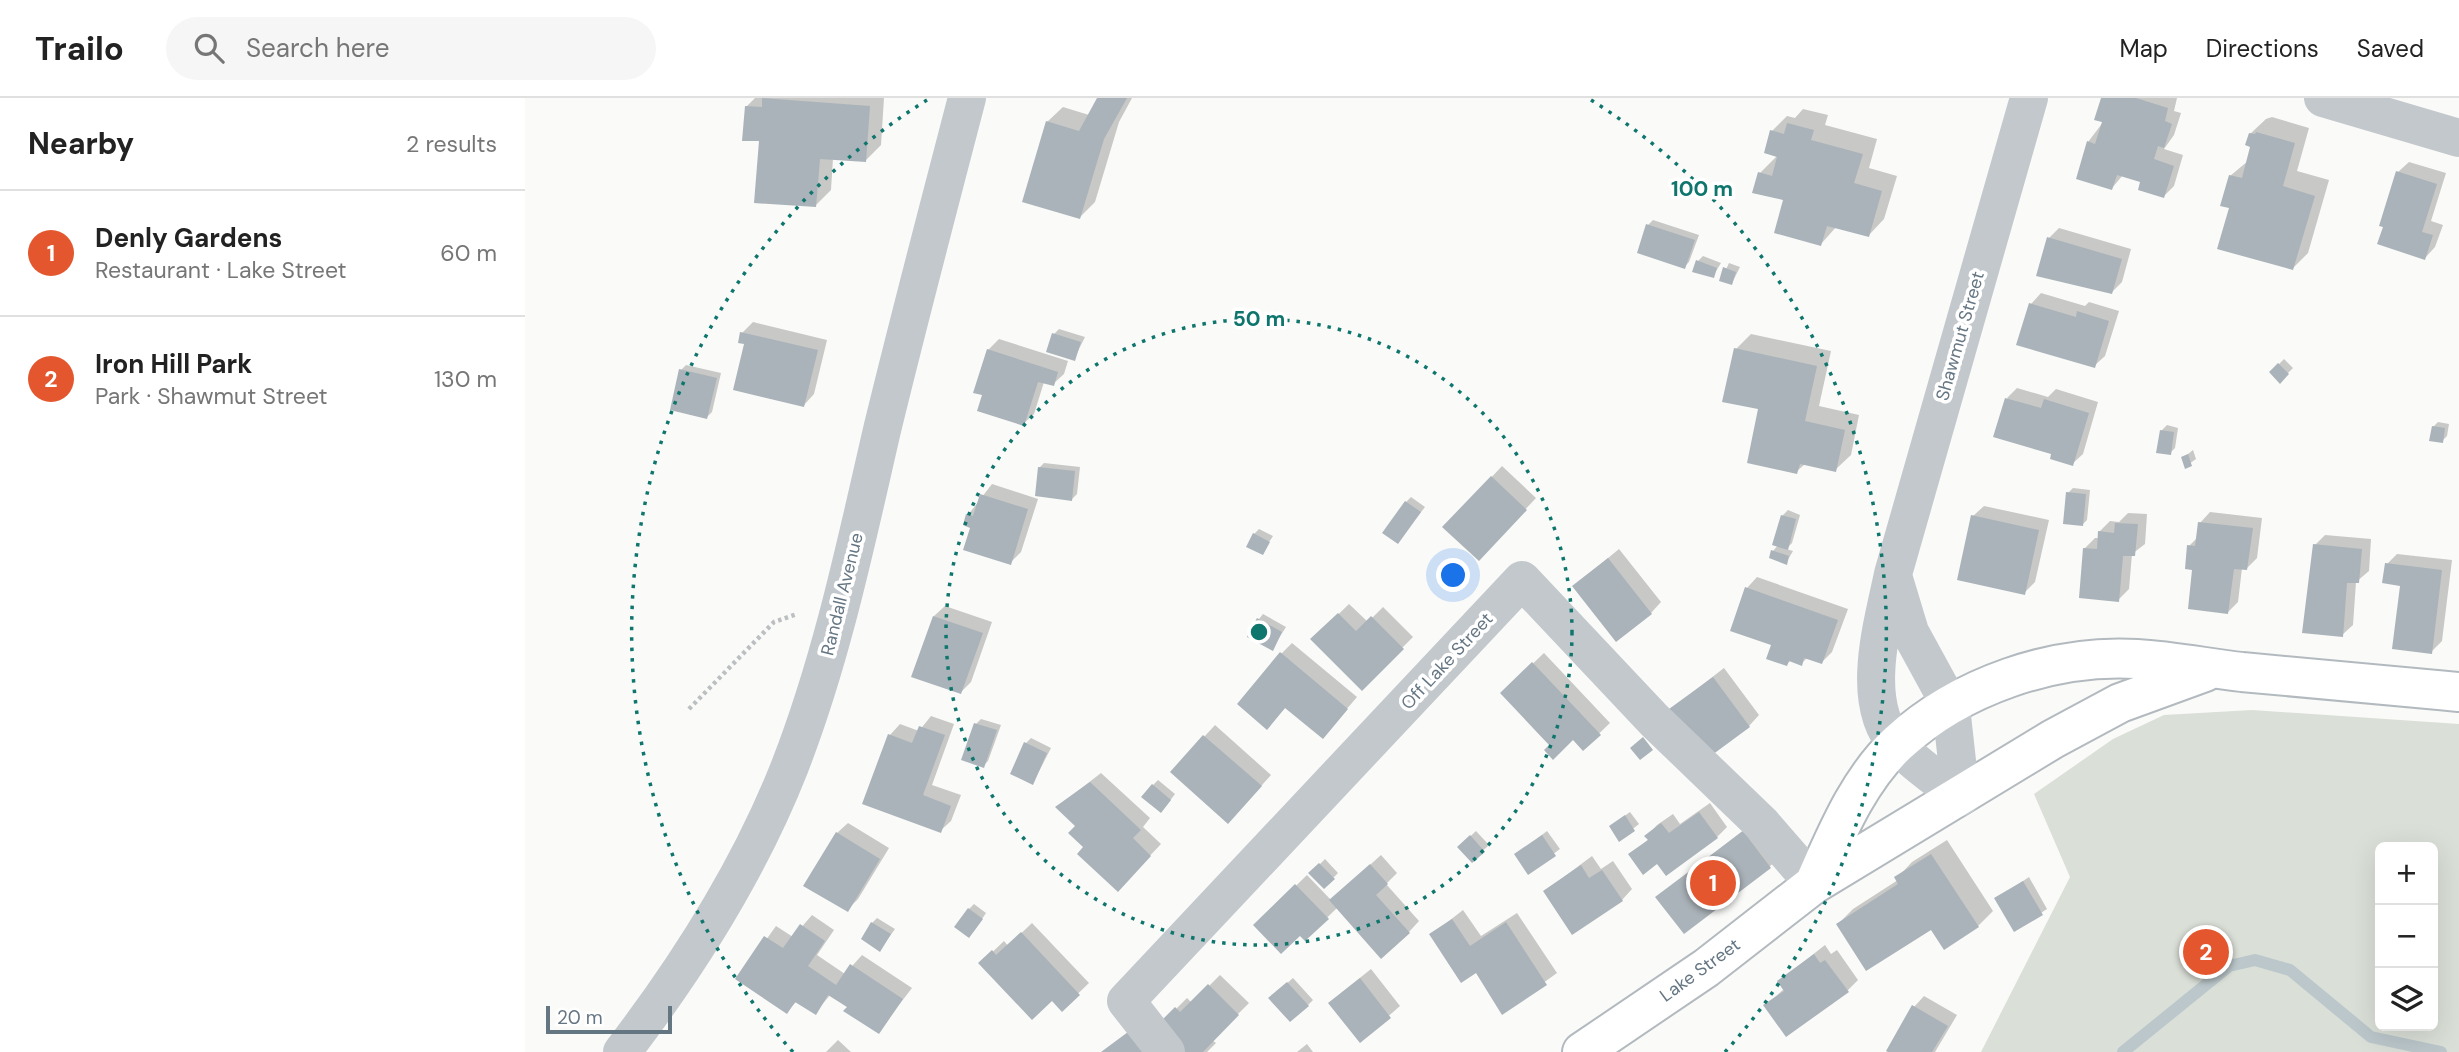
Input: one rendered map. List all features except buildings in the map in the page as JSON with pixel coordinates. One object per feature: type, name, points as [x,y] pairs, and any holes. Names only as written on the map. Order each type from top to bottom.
[{"type":"street","name":"Randall Avenue","points":[[622,1052],[665,994],[720,905],[758,834],[804,728],[841,602],[909,318],[967,98]]},
{"type":"street","name":"Shawmut Street","points":[[1924,724],[1885,726],[1877,694],[1876,654],[1893,574],[2029,98]]},
{"type":"street","points":[[2323,98],[2459,138]]},
{"type":"street","name":"Shawmut Street","points":[[1893,574],[1910,632],[1924,724],[1961,797]]},
{"type":"street","name":"Off Lake Street","points":[[1166,1052],[1126,1001],[1522,580],[1654,720],[1762,824],[1814,884]]},
{"type":"street","points":[[1924,724],[2015,676],[2058,663],[2138,659],[2214,669],[2459,692]]},
{"type":"street","points":[[1961,797],[2053,739],[2120,703],[2214,669]]},
{"type":"street","name":"Shawmut Street","points":[[1924,724],[1961,797]]},
{"type":"street","name":"Lake Street","points":[[1814,884],[1840,826],[1865,785],[1924,724]]},
{"type":"street","name":"Lake Street","points":[[1582,1052],[1706,968],[1814,884],[1961,797]]},
{"type":"path","points":[[689,709],[774,622],[841,602]]},
{"type":"shaded area","points":[[2252,710],[2459,724],[2459,1052],[1981,1052],[2070,877],[2034,794],[2113,739],[2164,715]]},
{"type":"waterway","points":[[2123,1052],[2229,966],[2255,960],[2290,970],[2371,1037],[2441,1052]]},
{"type":"place","name":"Denly Gardens","points":[[1713,883]]},
{"type":"place","name":"Iron Hill Park","points":[[2206,952]]}]
